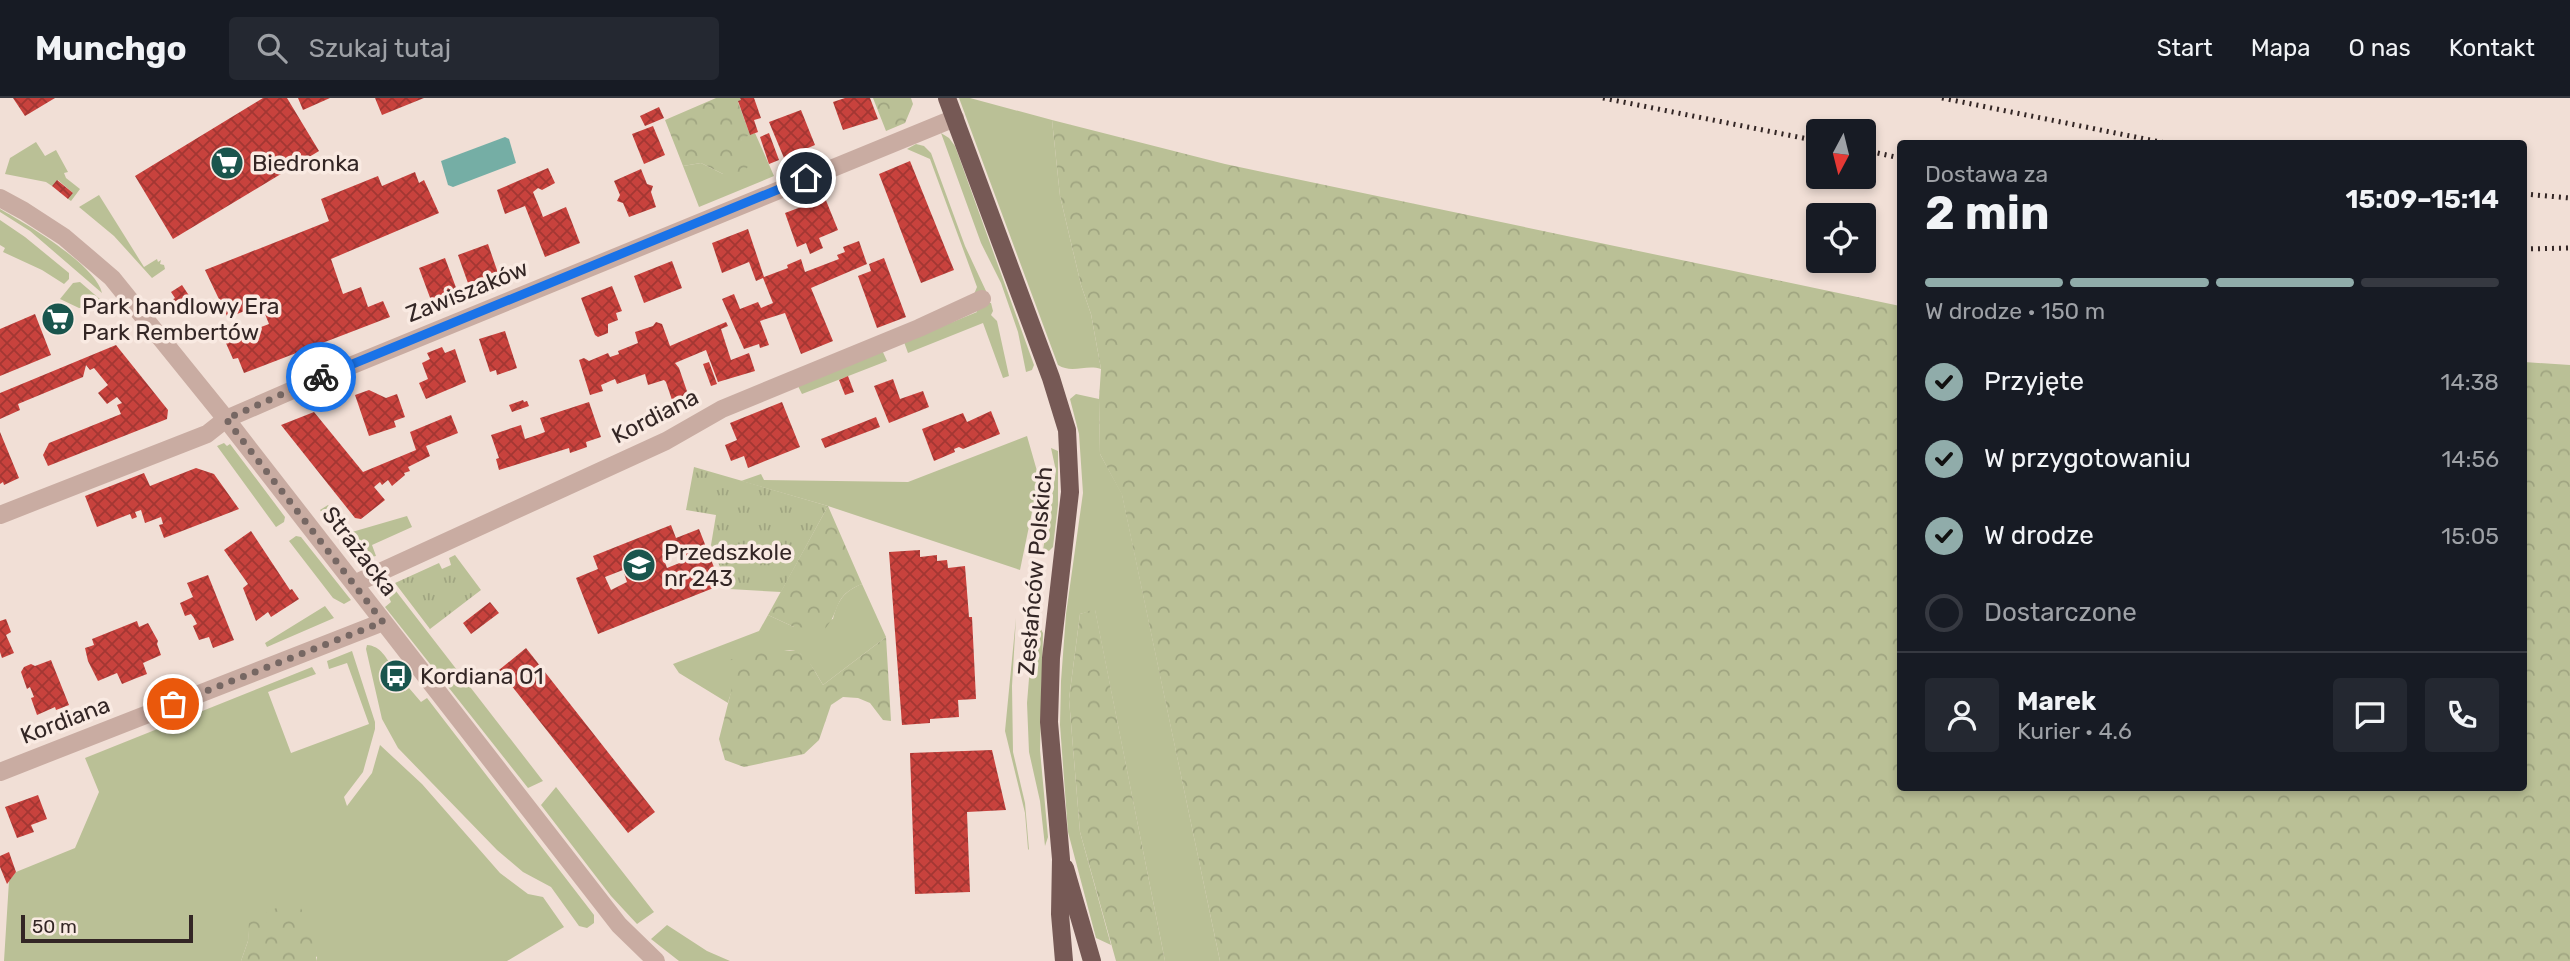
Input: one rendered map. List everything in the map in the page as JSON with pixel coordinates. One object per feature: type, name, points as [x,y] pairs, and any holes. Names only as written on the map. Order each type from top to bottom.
[{"type":"main road","name":"Zesłańców Polskich","points":[[947,98],[1051,379],[1067,430],[1070,492],[1058,586],[1049,693],[1050,746],[1061,859],[1060,914],[1064,961]]},
{"type":"main road","name":"Zesłańców Polskich","points":[[1061,859],[1076,899],[1092,961]]},
{"type":"street","name":"Zawiszaków","points":[[0,514],[207,433],[226,419],[311,382],[955,118]]},
{"type":"street","name":"Strażacka","points":[[0,198],[64,236],[112,278],[226,419],[619,925],[656,961]]},
{"type":"street","name":"Kordiana","points":[[354,584],[666,441],[722,409],[940,320],[982,299]]},
{"type":"street","name":"Kordiana","points":[[0,772],[383,622]]},
{"type":"green space","points":[[716,98],[741,100],[738,102],[750,135],[741,139],[751,163],[742,174],[723,174],[701,163],[683,166],[665,120]]},
{"type":"green space","points":[[873,98],[911,98],[913,104],[905,123],[886,131]]},
{"type":"green space","points":[[959,98],[970,98],[1052,120],[1060,196],[1081,285],[1091,314],[1101,369],[1069,369],[1058,365]]},
{"type":"green space","points":[[1052,120],[1225,164],[1897,305],[1897,791],[2527,791],[2527,362],[2570,365],[2570,961],[1220,961],[1122,495],[1100,454],[1101,369],[1091,314],[1081,285],[1060,196]]},
{"type":"green space","points":[[755,133],[774,176],[699,207],[683,166],[701,163],[723,174],[742,174],[741,138]]},
{"type":"green space","points":[[941,133],[955,146],[1034,365],[1032,370],[1026,372],[1018,332],[1001,283],[981,243]]},
{"type":"green space","points":[[36,142],[45,156],[56,150],[68,172],[64,173],[66,178],[80,189],[71,201],[68,199],[73,193],[58,180],[52,186],[46,182],[5,174],[10,158]]},
{"type":"green space","points":[[916,144],[924,146],[931,153],[965,246],[986,291],[972,299],[977,287],[930,159],[907,149]]},
{"type":"green space","points":[[99,195],[144,267],[157,259],[158,262],[161,260],[160,264],[164,265],[165,269],[152,278],[114,236],[79,207]]},
{"type":"green space","points":[[0,209],[42,234],[74,258],[97,282],[102,293],[30,231],[0,212]]},
{"type":"green space","points":[[0,220],[69,273],[69,279],[64,284],[42,270],[3,252],[5,248],[0,245]]},
{"type":"green space","points":[[80,282],[101,300],[94,307],[79,308],[60,299],[73,283]]},
{"type":"green space","points":[[991,303],[991,315],[997,321],[1009,376],[1003,378],[983,323],[908,353],[904,342],[977,312],[975,307]]},
{"type":"green space","points":[[882,350],[887,361],[802,394],[797,384]]},
{"type":"green space","points":[[1076,394],[1099,399],[1100,454],[1122,494],[1220,961],[1165,961],[1095,610],[1080,614],[1069,699],[1080,832],[1111,945],[1096,938],[1068,832],[1060,725],[1066,614],[1083,493],[1079,434],[1070,399]]},
{"type":"green space","points":[[1027,436],[1039,478],[1020,570],[828,506],[741,481],[761,474],[764,480],[908,482]]},
{"type":"green space","points":[[224,443],[227,446],[230,444],[285,517],[284,522],[276,527],[217,446]]},
{"type":"green space","points":[[1051,448],[1058,451],[1058,505],[1053,547],[1049,551],[1043,550],[1056,471]]},
{"type":"green space","points":[[694,467],[828,506],[781,592],[729,589],[711,545],[716,515],[686,510]]},
{"type":"green space","points":[[328,505],[352,532],[407,516],[412,527],[372,545],[376,556],[361,559],[320,510]]},
{"type":"green space","points":[[828,506],[862,584],[846,593],[825,629],[794,627],[768,615]]},
{"type":"green space","points":[[296,536],[301,537],[351,600],[344,604],[333,598],[289,541]]},
{"type":"green space","points":[[455,555],[481,590],[430,629],[395,583],[439,563],[442,569],[451,565],[449,558]]},
{"type":"green space","points":[[862,584],[886,637],[823,685],[803,656],[789,650],[780,652],[741,678],[728,703],[679,673],[673,664],[759,631],[768,615],[794,627],[833,619],[843,597]]},
{"type":"green space","points":[[392,586],[543,781],[528,788],[385,607],[391,602],[387,593]]},
{"type":"green space","points":[[325,606],[334,618],[267,647],[265,643]]},
{"type":"green space","points":[[1095,609],[1165,961],[1116,961],[1080,832],[1069,699],[1080,614]]},
{"type":"green space","points":[[1034,617],[1043,633],[1040,750],[1048,837],[1045,846],[1040,801],[1029,752],[1027,703]]},
{"type":"green space","points":[[1016,618],[1012,686],[1013,752],[1025,803],[1029,850],[1025,813],[1005,731]]},
{"type":"green space","points":[[886,637],[891,721],[883,720],[870,703],[858,698],[843,697],[831,705],[819,740],[804,754],[744,767],[725,760],[719,739],[733,684],[723,678],[723,667],[728,661],[750,650],[797,651],[807,658],[823,685]]},
{"type":"green space","points":[[367,645],[383,653],[393,668],[390,672],[405,691],[409,688],[421,702],[427,698],[594,915],[594,923],[587,928],[579,926],[551,887],[523,872],[497,850],[398,748],[382,719]]},
{"type":"green space","points":[[352,651],[375,729],[363,772],[344,797],[347,806],[372,773],[380,745],[422,784],[500,873],[528,894],[543,897],[564,927],[507,961],[316,961],[317,957],[250,920],[248,941],[241,961],[4,961],[9,881],[16,872],[75,848],[99,792],[85,758],[312,667],[316,674],[268,692],[291,753],[369,724],[347,663],[329,669],[327,661]]},
{"type":"green space","points":[[556,787],[654,912],[637,924],[611,896],[541,805]]},
{"type":"green space","points":[[297,899],[316,943],[316,961],[241,961],[248,941],[249,920]]},
{"type":"green space","points":[[667,925],[707,951],[730,961],[679,961],[651,939]]},
{"type":"water","points":[[505,137],[509,139],[516,163],[453,187],[448,185],[441,161]]},
{"type":"building","points":[[13,98],[55,98],[25,116]]},
{"type":"building","name":"Biedronka","points":[[263,98],[287,98],[319,151],[173,239],[135,176]]},
{"type":"building","points":[[298,98],[330,98],[303,110]]},
{"type":"building","points":[[375,98],[424,98],[382,115]]},
{"type":"building","points":[[740,98],[754,98],[761,118],[754,120],[758,132],[750,135],[738,101]]},
{"type":"building","points":[[845,98],[870,98],[878,119],[843,130],[833,102]]},
{"type":"building","points":[[659,107],[664,118],[645,126],[640,116]]},
{"type":"building","points":[[801,110],[815,145],[784,158],[769,122]]},
{"type":"building","points":[[653,126],[665,155],[644,164],[632,134]]},
{"type":"building","points":[[769,133],[779,160],[769,164],[760,137]]},
{"type":"building","points":[[910,161],[954,270],[921,283],[879,174]]},
{"type":"building","points":[[548,168],[555,183],[533,192],[543,217],[566,207],[580,243],[545,257],[525,206],[505,214],[497,190]]},
{"type":"building","points":[[641,169],[647,184],[653,186],[651,192],[656,207],[629,217],[623,203],[617,201],[620,195],[614,181]]},
{"type":"building","points":[[415,172],[419,183],[424,180],[439,213],[331,259],[343,294],[361,287],[368,307],[383,301],[390,317],[244,373],[238,358],[233,359],[225,341],[269,324],[261,304],[228,318],[205,270],[329,221],[321,199],[378,176],[382,186]]},
{"type":"building","points":[[57,180],[73,193],[68,199],[52,186]]},
{"type":"building","points":[[825,198],[838,230],[819,238],[823,248],[810,254],[806,243],[797,247],[785,213]]},
{"type":"building","points":[[748,229],[764,277],[788,268],[787,265],[801,259],[805,272],[839,259],[837,255],[845,252],[843,247],[859,241],[867,264],[811,288],[833,341],[801,354],[785,313],[760,321],[769,345],[760,348],[759,344],[744,349],[722,299],[734,294],[740,309],[758,302],[761,308],[773,303],[763,278],[756,281],[749,262],[722,273],[712,243]]},
{"type":"building","points":[[488,244],[499,276],[469,286],[458,255]]},
{"type":"building","points":[[445,258],[458,293],[432,303],[419,268]]},
{"type":"building","points":[[884,258],[906,317],[877,328],[858,276],[871,271],[869,264]]},
{"type":"building","points":[[672,261],[682,288],[644,303],[634,276]]},
{"type":"building","points":[[182,285],[192,300],[178,310],[171,292]]},
{"type":"building","points":[[612,286],[622,311],[616,313],[618,320],[608,324],[608,333],[598,337],[581,298]]},
{"type":"building","points":[[35,314],[51,355],[0,376],[0,329]]},
{"type":"building","points":[[656,322],[662,324],[670,346],[726,322],[728,326],[721,329],[731,360],[749,353],[755,371],[718,382],[706,350],[675,363],[690,400],[674,406],[666,382],[664,380],[648,385],[645,374],[617,384],[615,379],[601,385],[603,391],[590,395],[579,360],[584,358],[589,361],[608,353],[610,357],[619,354],[618,351],[638,343],[635,332],[653,326]]},
{"type":"building","points":[[505,331],[517,368],[497,375],[496,370],[490,372],[479,339]]},
{"type":"building","points":[[116,345],[168,410],[167,419],[48,466],[43,455],[49,443],[121,414],[117,405],[122,403],[117,397],[107,404],[98,393],[108,385],[94,368],[90,370],[86,365],[83,377],[18,404],[20,410],[0,419],[0,393]]},
{"type":"building","points":[[442,347],[445,353],[455,349],[466,382],[426,399],[419,383],[428,379],[422,363],[430,359],[427,353]]},
{"type":"building","points":[[709,362],[717,384],[711,386],[703,364]]},
{"type":"building","points":[[848,376],[854,392],[845,395],[839,380]]},
{"type":"building","points":[[893,379],[900,399],[923,391],[929,407],[889,423],[874,386]]},
{"type":"building","points":[[369,390],[386,398],[397,394],[405,417],[394,421],[396,427],[369,436],[355,395]]},
{"type":"building","points":[[527,401],[529,406],[512,412],[509,405]]},
{"type":"building","points":[[589,402],[601,437],[586,442],[587,447],[570,453],[569,448],[499,470],[496,459],[499,458],[491,435],[521,425],[525,439],[537,435],[545,432],[540,418]]},
{"type":"building","points":[[782,402],[800,447],[748,468],[744,456],[731,461],[725,445],[737,440],[730,423]]},
{"type":"building","points":[[991,411],[1000,434],[963,449],[954,449],[955,452],[934,461],[922,429],[963,413],[967,422]]},
{"type":"building","points":[[314,412],[363,472],[416,450],[410,432],[451,415],[458,433],[426,446],[430,456],[408,467],[410,471],[404,473],[392,486],[388,480],[374,487],[385,500],[361,519],[355,518],[281,425]]},
{"type":"building","points":[[876,417],[880,427],[825,448],[821,439]]},
{"type":"building","points":[[0,432],[19,478],[4,485],[3,482],[0,484]]},
{"type":"building","points":[[196,468],[214,474],[239,509],[164,538],[159,525],[163,524],[161,517],[145,523],[141,510],[135,512],[137,517],[132,519],[130,514],[97,527],[85,496],[144,473],[150,486]]},
{"type":"building","points":[[671,525],[676,538],[699,529],[721,585],[598,634],[576,578],[598,569],[593,556]],"holes":[[[677,548],[682,562],[667,568],[662,554]],[[623,570],[627,582],[611,590],[605,577]]]},
{"type":"building","points":[[251,531],[290,590],[292,589],[299,599],[271,617],[268,612],[256,621],[243,588],[248,584],[224,550]]},
{"type":"building","points":[[920,550],[920,557],[937,555],[937,561],[947,560],[948,568],[965,566],[969,617],[972,617],[976,699],[958,700],[959,717],[902,725],[889,552]]},
{"type":"building","points":[[208,575],[234,640],[213,648],[209,637],[199,640],[193,626],[197,624],[194,618],[191,614],[185,616],[180,603],[193,597],[187,583]]},
{"type":"building","points":[[490,602],[499,613],[471,634],[463,623]]},
{"type":"building","points":[[6,619],[11,632],[6,635],[14,653],[2,658],[0,621]]},
{"type":"building","points":[[137,621],[139,627],[148,623],[158,641],[161,655],[143,663],[147,674],[122,684],[117,673],[98,681],[85,648],[94,645],[92,639]]},
{"type":"building","points":[[526,648],[655,812],[628,833],[499,670]]},
{"type":"building","points":[[51,660],[69,705],[56,710],[55,707],[37,715],[31,698],[34,697],[30,687],[27,689],[21,672],[31,664],[35,666]]},
{"type":"building","points":[[992,750],[1006,810],[967,812],[970,892],[915,894],[910,753]]},
{"type":"building","points":[[38,795],[47,819],[31,825],[34,832],[17,838],[5,807]]},
{"type":"building","points":[[9,852],[16,872],[7,884],[0,867],[0,856]]},
{"type":"railway","points":[[1603,98],[1806,139]]},
{"type":"railway","points":[[1942,98],[2150,140]]},
{"type":"railway","points":[[1876,153],[1897,157]]},
{"type":"railway","points":[[2527,194],[2570,198]]},
{"type":"railway","points":[[2527,249],[2570,248]]},
{"type":"way so far","points":[[173,704],[383,622],[226,419],[321,377]]},
{"type":"place","name":"Biedronka","points":[[227,163]]},
{"type":"place","name":"Park handlowy Era Park Rembertów","points":[[58,319]]},
{"type":"place","name":"Przedszkole nr 243","points":[[639,565]]},
{"type":"place","name":"Kordiana 01","points":[[396,676]]},
{"type":"route","points":[[321,377],[806,178]]}]
